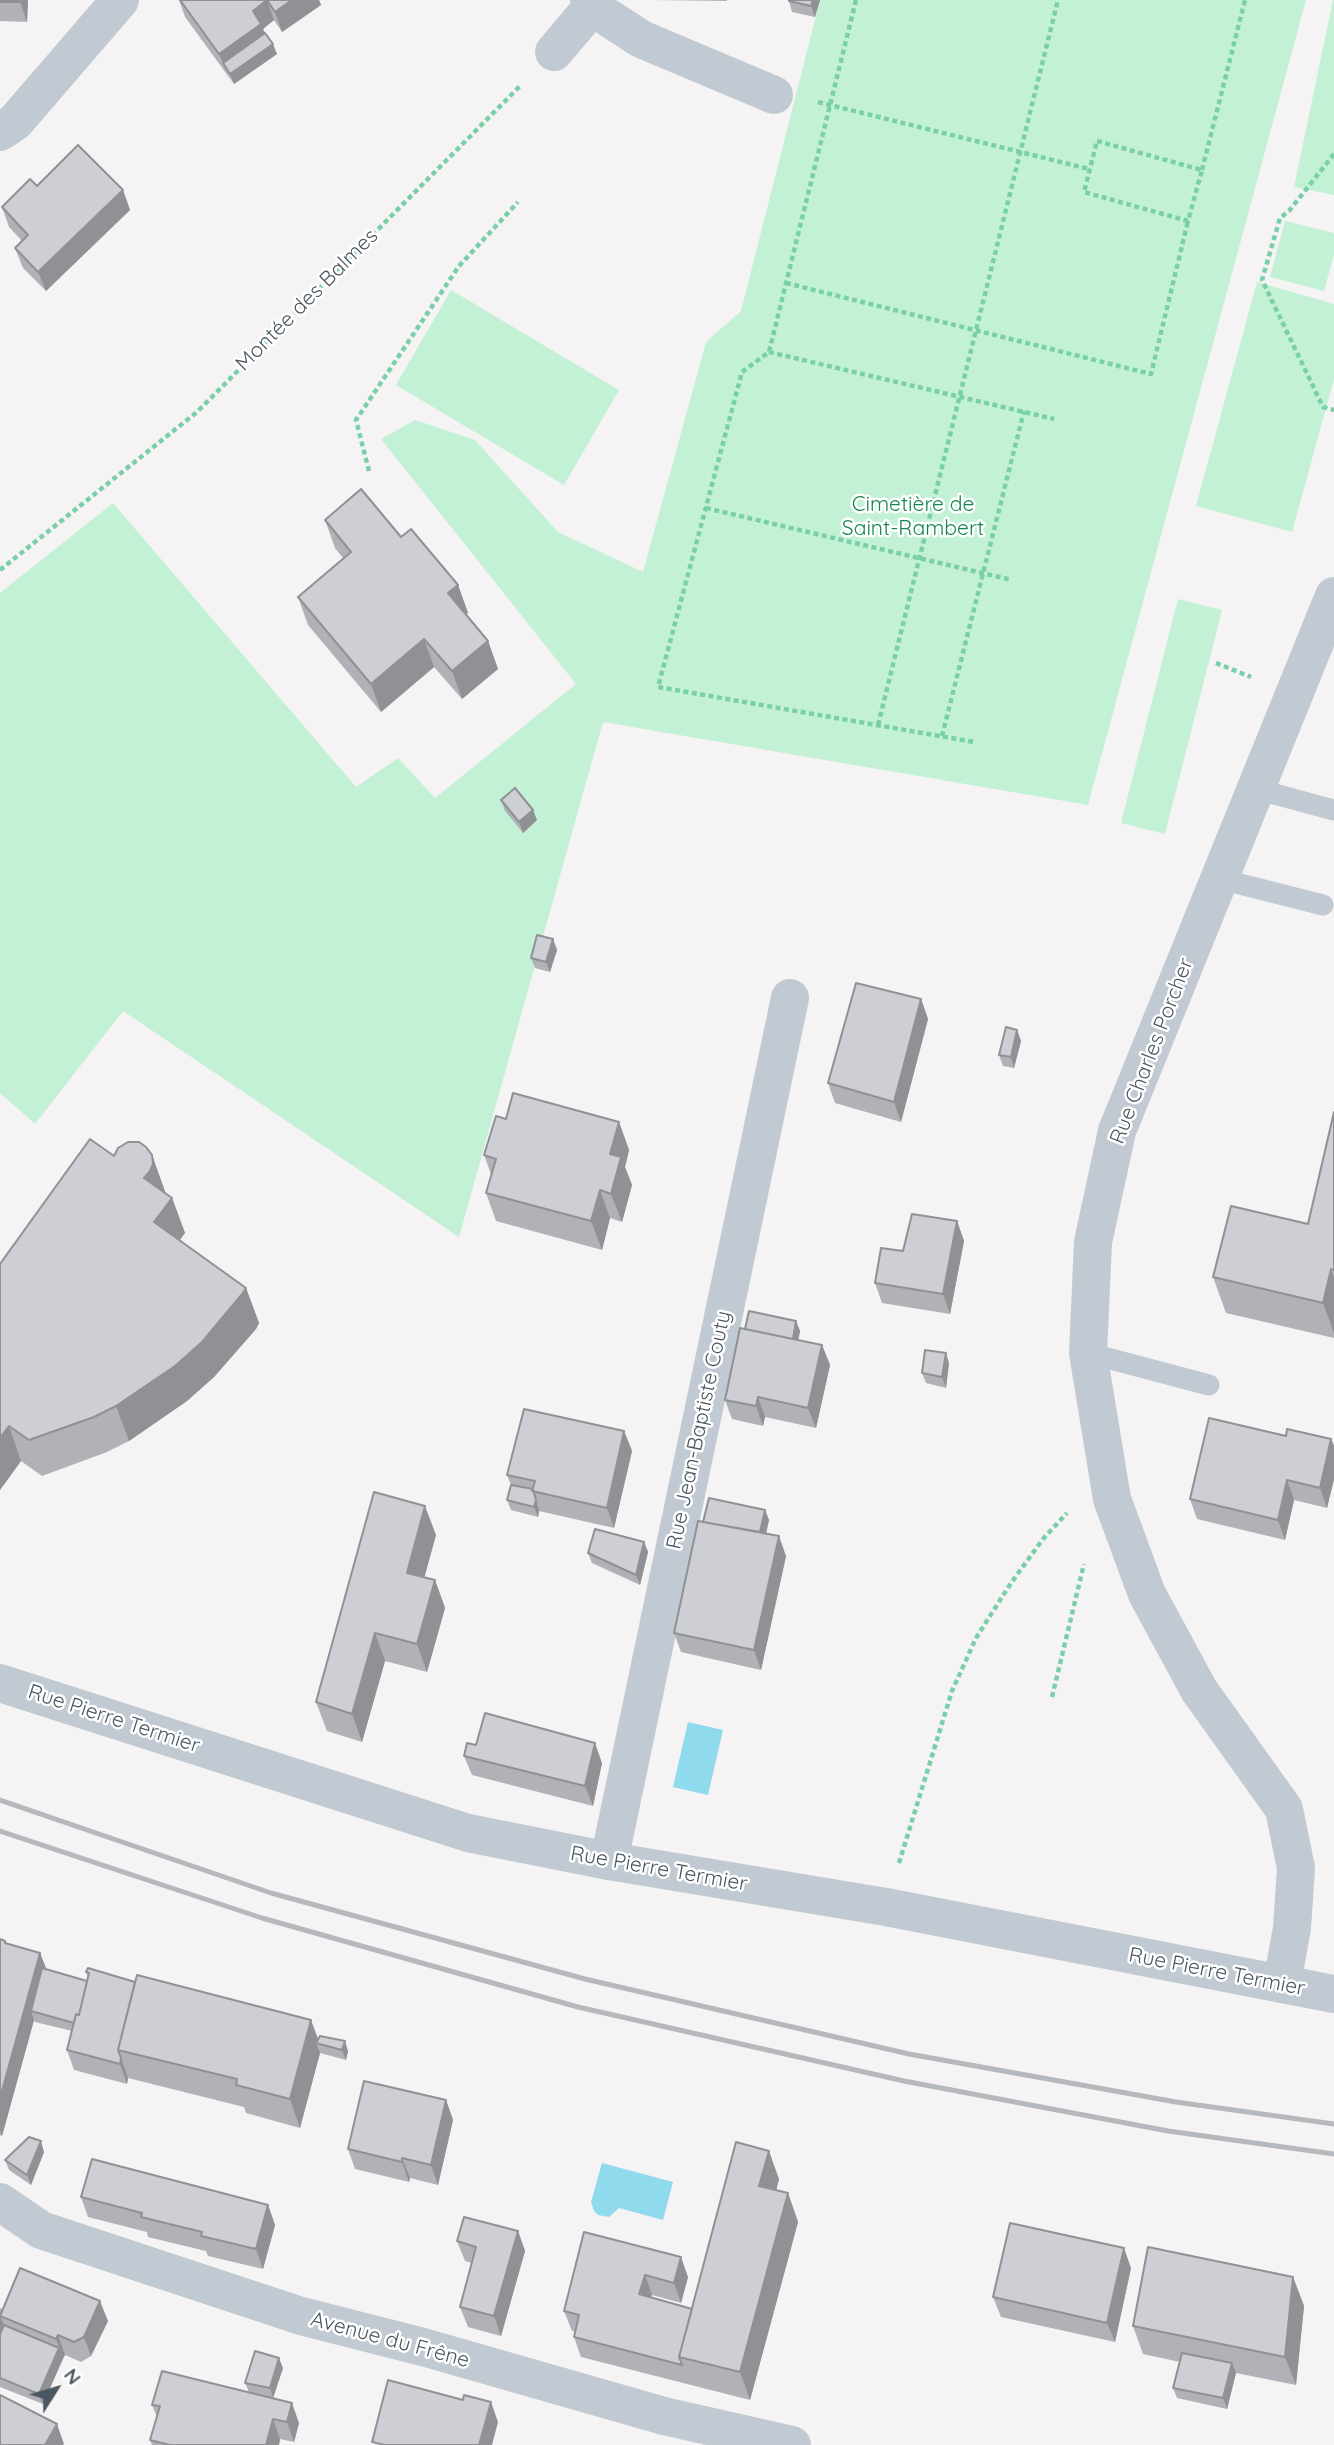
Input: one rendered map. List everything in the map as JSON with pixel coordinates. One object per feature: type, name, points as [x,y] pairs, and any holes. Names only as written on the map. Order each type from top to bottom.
[{"type":"street","points":[[0,132],[15,122],[120,0]]},
{"type":"street","points":[[554,52],[591,4],[641,39],[774,95]]},
{"type":"street","name":"Rue Charles Porcher","points":[[1282,1984],[1292,1928],[1296,1868],[1284,1809],[1199,1690],[1147,1594],[1112,1499],[1088,1353],[1093,1242],[1117,1131],[1334,596]]},
{"type":"street","name":"Rue Jean-Baptiste Couty","points":[[609,1861],[789,998]]},
{"type":"street","name":"Rue Pierre Termier","points":[[0,1683],[468,1833],[609,1861],[886,1908],[1334,1994]]},
{"type":"street","name":"Avenue du Frêne","points":[[0,2202],[41,2230],[301,2316],[436,2351],[664,2416],[792,2445]]},
{"type":"lane","points":[[1256,789],[1334,810]]},
{"type":"lane","points":[[1220,879],[1323,905]]},
{"type":"lane","points":[[1088,1353],[1209,1385]]},
{"type":"path","points":[[856,0],[769,352],[742,372],[658,687],[974,742]]},
{"type":"path","points":[[878,725],[1058,0]]},
{"type":"path","points":[[786,284],[1150,374],[1245,0]]},
{"type":"path","name":"Montée des Balmes","points":[[0,570],[197,412],[554,52]]},
{"type":"path","points":[[774,95],[829,104],[1089,169]]},
{"type":"path","points":[[1188,221],[1084,192],[1089,169],[1097,141],[1202,170]]},
{"type":"path","points":[[1334,154],[1289,211],[1280,218],[1262,280],[1324,407],[1334,410]]},
{"type":"path","points":[[369,471],[356,420],[459,266],[517,202]]},
{"type":"path","points":[[769,352],[1054,419]]},
{"type":"path","points":[[942,736],[1024,411]]},
{"type":"path","points":[[706,508],[1012,580]]},
{"type":"path","points":[[1052,1697],[1088,1545],[1112,1499]]},
{"type":"path","points":[[886,1908],[952,1691],[976,1637],[1035,1550],[1077,1502],[1112,1499]]},
{"type":"green space","name":"Cimetière de Saint-Rambert","points":[[820,0],[1306,0],[1088,805],[603,722],[459,1237],[123,1011],[35,1124],[0,1093],[0,593],[113,503],[356,787],[398,758],[435,798],[576,684],[381,439],[415,420],[475,440],[558,532],[643,572],[706,342],[741,311]]},
{"type":"green space","points":[[1334,0],[1334,195],[1294,187]]},
{"type":"green space","points":[[1285,221],[1334,233],[1334,254],[1324,291],[1270,277]]},
{"type":"green space","points":[[1257,282],[1334,304],[1334,379],[1292,532],[1196,506]]},
{"type":"green space","points":[[451,290],[619,390],[564,485],[396,385]]},
{"type":"green space","points":[[1178,599],[1222,610],[1165,834],[1121,823]]},
{"type":"water","points":[[688,1722],[723,1730],[708,1795],[673,1787]]},
{"type":"water","points":[[602,2163],[673,2182],[663,2220],[619,2208],[609,2217],[598,2215],[591,2202]]},
{"type":"building","points":[[20,0],[20,2],[0,2]]},
{"type":"building","points":[[180,0],[267,0],[253,11],[261,24],[219,54]]},
{"type":"building","points":[[267,0],[292,0],[275,12]]},
{"type":"building","points":[[789,0],[813,0],[811,6]]},
{"type":"building","points":[[265,33],[273,44],[230,74],[223,63]]},
{"type":"building","points":[[78,145],[123,190],[38,272],[15,248],[28,235],[2,207],[30,179],[37,186]]},
{"type":"building","points":[[361,489],[401,537],[411,529],[458,585],[448,593],[488,641],[452,671],[424,639],[371,684],[298,597],[351,552],[325,520]]},
{"type":"building","points":[[515,788],[533,810],[519,822],[501,800]]},
{"type":"building","points":[[537,935],[553,939],[546,962],[531,958]]},
{"type":"building","points":[[856,983],[921,999],[894,1102],[828,1083]]},
{"type":"building","points":[[1006,1027],[1017,1030],[1011,1057],[999,1055]]},
{"type":"building","points":[[513,1093],[619,1122],[610,1154],[621,1157],[611,1194],[600,1190],[591,1221],[486,1193],[496,1159],[484,1155],[496,1116],[506,1119]]},
{"type":"building","points":[[1334,1112],[1334,1270],[1331,1269],[1323,1303],[1213,1277],[1231,1206],[1308,1224]]},
{"type":"building","points":[[90,1139],[114,1156],[118,1148],[128,1142],[139,1142],[146,1147],[152,1155],[153,1164],[144,1178],[172,1198],[154,1222],[246,1288],[202,1342],[175,1366],[116,1406],[94,1417],[29,1440],[9,1426],[0,1438],[0,1264]]},
{"type":"building","points":[[912,1214],[957,1221],[943,1294],[875,1283],[881,1248],[903,1251]]},
{"type":"building","points":[[749,1311],[796,1321],[793,1339],[745,1329]]},
{"type":"building","points":[[740,1328],[822,1345],[808,1408],[758,1397],[756,1406],[725,1400]]},
{"type":"building","points":[[925,1350],[946,1353],[942,1377],[922,1373]]},
{"type":"building","points":[[524,1409],[624,1431],[607,1508],[532,1491],[535,1481],[507,1475]]},
{"type":"building","points":[[1209,1418],[1286,1436],[1287,1429],[1331,1439],[1320,1488],[1287,1480],[1278,1520],[1190,1499]]},
{"type":"building","points":[[511,1485],[533,1489],[536,1500],[534,1507],[507,1500]]},
{"type":"building","points":[[374,1492],[425,1506],[407,1573],[435,1580],[417,1644],[375,1633],[352,1714],[316,1702]]},
{"type":"building","points":[[709,1498],[765,1510],[760,1532],[703,1522]]},
{"type":"building","points":[[698,1521],[779,1536],[754,1650],[674,1633]]},
{"type":"building","points":[[595,1529],[644,1542],[636,1575],[588,1553]]},
{"type":"building","points":[[485,1713],[595,1743],[585,1786],[464,1756],[467,1743],[476,1745]]},
{"type":"building","points":[[0,1939],[5,1943],[40,1953],[0,2098]]},
{"type":"building","points":[[42,1968],[87,1981],[79,2015],[76,2014],[74,2023],[31,2011]]},
{"type":"building","points":[[88,1968],[135,1982],[118,2050],[120,2064],[67,2050],[76,2014],[79,2015]]},
{"type":"building","points":[[137,1975],[311,2020],[290,2099],[236,2085],[237,2079],[118,2050]]},
{"type":"building","points":[[320,2036],[345,2041],[342,2050],[316,2043]]},
{"type":"building","points":[[364,2081],[446,2100],[431,2165],[402,2158],[402,2162],[348,2149]]},
{"type":"building","points":[[29,2137],[41,2141],[27,2175],[5,2160]]},
{"type":"building","points":[[736,2142],[769,2151],[759,2186],[788,2193],[740,2372],[679,2357]]},
{"type":"building","points":[[92,2159],[268,2205],[256,2249],[201,2236],[202,2232],[141,2217],[142,2213],[81,2197]]},
{"type":"building","points":[[464,2217],[518,2231],[494,2316],[460,2307],[476,2247],[457,2241]]},
{"type":"building","points":[[1010,2223],[1124,2248],[1107,2323],[993,2297]]},
{"type":"building","points":[[584,2232],[681,2257],[674,2283],[645,2275],[639,2294],[692,2309],[679,2357],[682,2365],[574,2337],[579,2315],[564,2311]]},
{"type":"building","points":[[1148,2247],[1293,2277],[1285,2357],[1133,2326]]},
{"type":"building","points":[[20,2268],[100,2301],[84,2337],[74,2342],[58,2335],[56,2339],[0,2316]]},
{"type":"building","points":[[4,2325],[59,2348],[39,2394],[0,2378],[0,2334]]},
{"type":"building","points":[[255,2351],[279,2358],[270,2388],[245,2383]]},
{"type":"building","points":[[1182,2353],[1232,2363],[1223,2398],[1173,2388]]},
{"type":"building","points":[[162,2371],[292,2403],[287,2422],[273,2419],[266,2445],[170,2445],[150,2440],[160,2406],[152,2405]]},
{"type":"building","points":[[388,2380],[463,2400],[464,2395],[491,2402],[479,2445],[385,2445],[372,2442]]},
{"type":"building","points":[[0,2395],[57,2424],[45,2445],[0,2445]]},
{"type":"railway","points":[[0,1800],[271,1893],[585,1979],[909,2054],[1176,2102],[1334,2124]]},
{"type":"railway","points":[[0,1831],[262,1918],[578,2007],[904,2081],[1168,2131],[1334,2154]]}]
